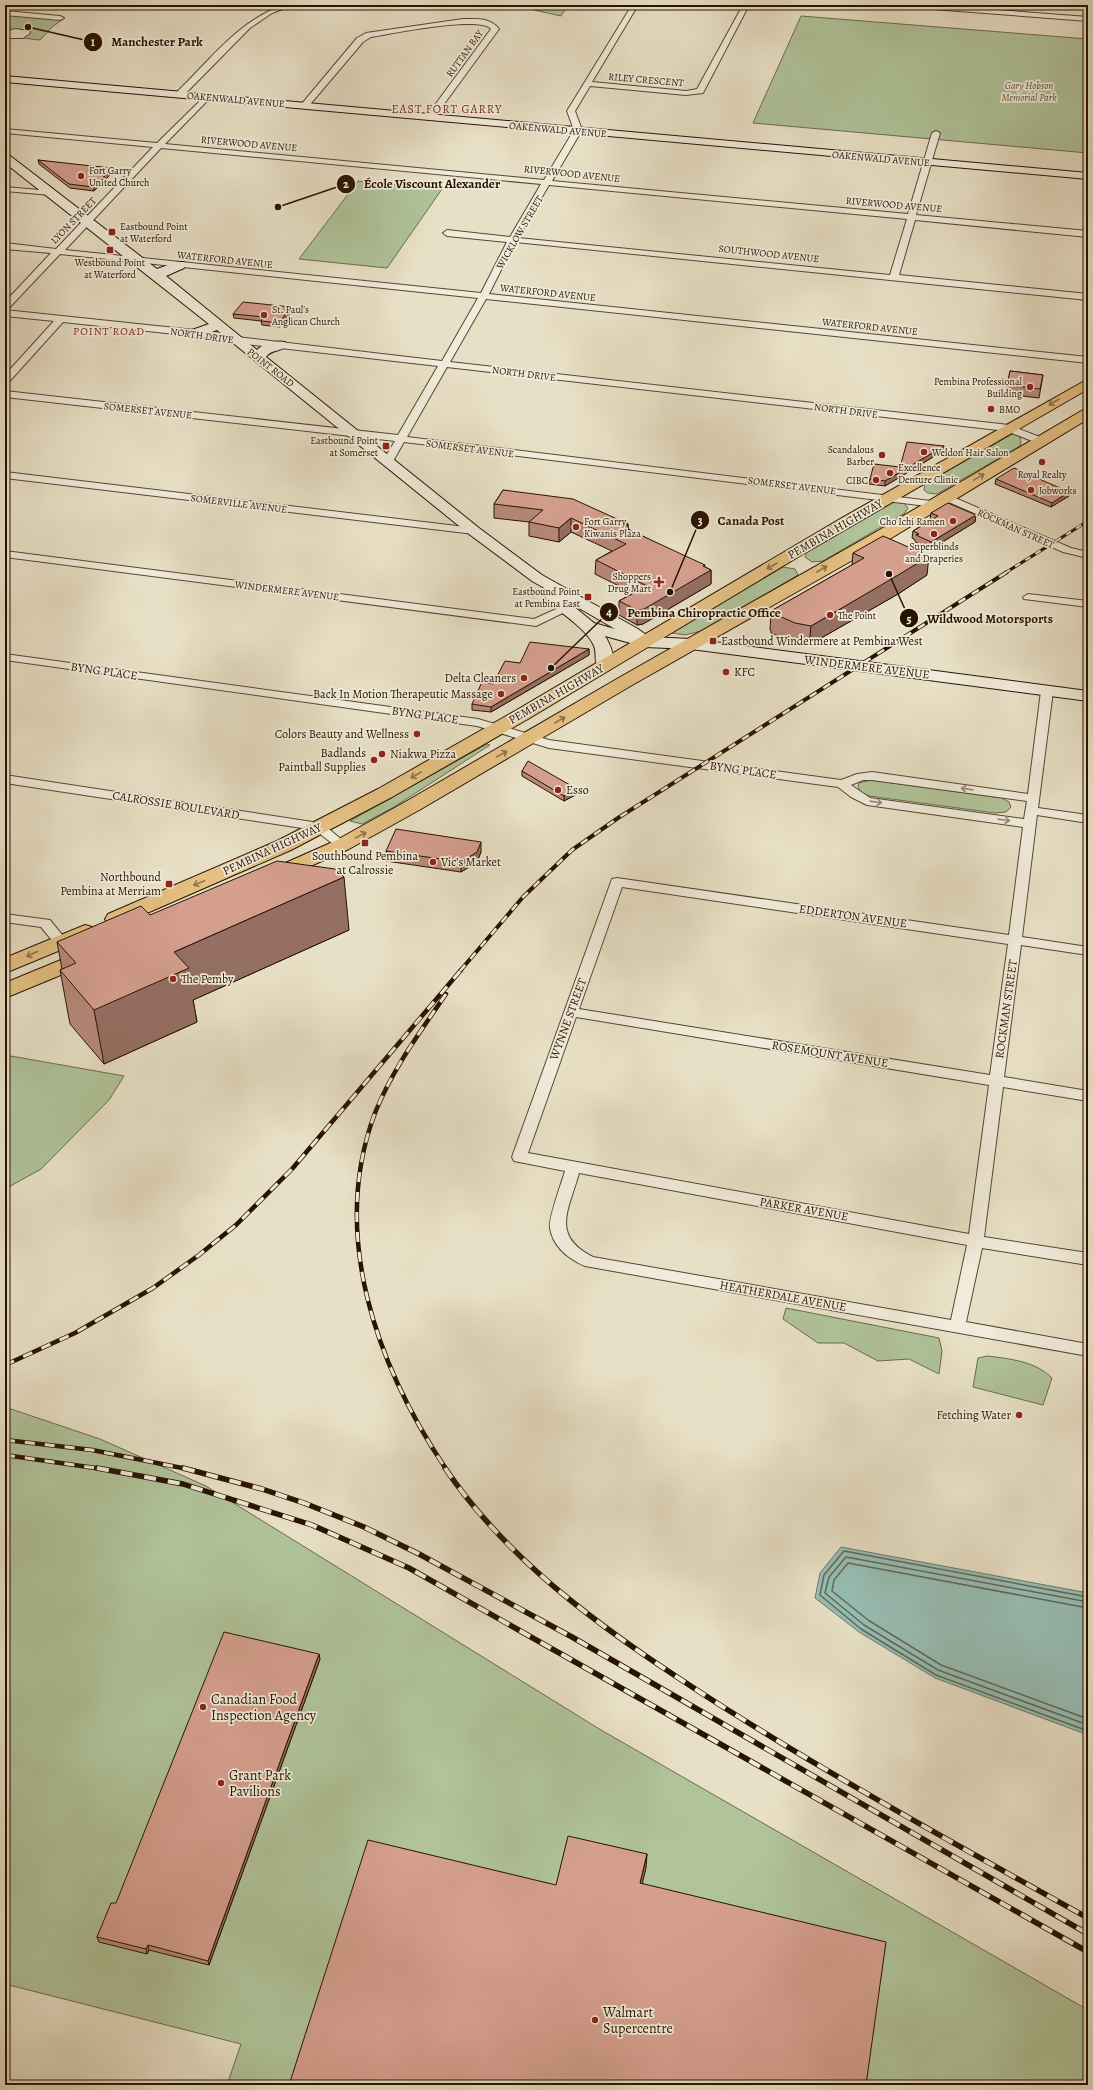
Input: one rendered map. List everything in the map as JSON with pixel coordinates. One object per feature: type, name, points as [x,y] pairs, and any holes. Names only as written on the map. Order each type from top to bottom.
[{"type":"main road","name":"PEMBINA HIGHWAY","points":[[5,966],[238,866],[319,827],[396,787],[890,497],[1088,383]]},
{"type":"main road","name":"PEMBINA HIGHWAY","points":[[252,884],[342,845],[414,805],[941,500],[1088,413]]},
{"type":"main road","points":[[628,680],[641,658],[645,642]]},
{"type":"main road","points":[[5,992],[105,948]]},
{"type":"main road","points":[[5,1000],[44,975]]},
{"type":"street","points":[[180,94],[247,26],[270,12],[291,5]]},
{"type":"street","points":[[578,130],[571,112],[636,5]]},
{"type":"street","name":"RILEY CRESCENT","points":[[588,84],[686,93],[700,91],[746,5]]},
{"type":"street","points":[[906,5],[1002,9],[1088,19]]},
{"type":"street","points":[[5,13],[60,18]]},
{"type":"street","name":"RUTTAN BAY","points":[[304,106],[360,40],[369,35],[463,21],[481,21],[492,25],[495,29],[430,117]]},
{"type":"street","name":"OAKENWALD AVENUE","points":[[5,78],[1088,176]]},
{"type":"street","name":"LYON STREET","points":[[5,307],[206,97]]},
{"type":"street","name":"WICKLOW STREET","points":[[388,461],[483,297],[514,238],[578,130]]},
{"type":"street","name":"RIVERWOOD AVENUE","points":[[5,131],[1088,234]]},
{"type":"street","points":[[894,277],[936,133]]},
{"type":"street","name":"POINT ROAD","points":[[5,157],[139,261],[474,531],[537,578],[632,632],[645,642]]},
{"type":"street","points":[[5,189],[51,193]]},
{"type":"street","name":"SOUTHWOOD AVENUE","points":[[447,233],[514,238],[1088,297]]},
{"type":"street","name":"WATERFORD AVENUE","points":[[5,246],[1088,360]]},
{"type":"street","points":[[159,277],[161,272],[180,265]]},
{"type":"street","name":"NORTH DRIVE","points":[[5,313],[197,333],[236,340],[1009,428],[1041,441]]},
{"type":"street","points":[[5,381],[61,319]]},
{"type":"street","points":[[197,333],[218,325]]},
{"type":"street","points":[[259,357],[264,350],[280,344]]},
{"type":"street","name":"SOMERSET AVENUE","points":[[5,394],[354,433],[400,440],[890,497],[941,500]]},
{"type":"street","name":"SOMERVILLE AVENUE","points":[[5,475],[474,531]]},
{"type":"street","name":"ROCKMAN STREET","points":[[941,500],[1067,550],[1088,555]]},
{"type":"street","name":"WINDERMERE AVENUE","points":[[5,554],[536,623],[566,608]]},
{"type":"street","name":"POINT ROAD","points":[[537,578],[547,592],[586,626],[645,642]]},
{"type":"street","points":[[1028,597],[1088,604]]},
{"type":"street","points":[[566,608],[580,607],[593,610]]},
{"type":"street","points":[[586,626],[600,639],[605,650],[607,656],[604,666]]},
{"type":"street","name":"WINDERMERE AVENUE","points":[[645,642],[691,644],[1088,696]]},
{"type":"street","name":"BYNG PLACE","points":[[5,657],[392,710],[498,728],[526,739],[842,784],[867,801],[1032,811]]},
{"type":"street","name":"ROCKMAN STREET","points":[[957,1326],[976,1241],[1047,691]]},
{"type":"street","name":"BYNG PLACE","points":[[842,784],[860,777],[872,776],[1032,811],[1088,819]]},
{"type":"street","name":"CALROSSIE BOULEVARD","points":[[5,779],[319,827],[342,845]]},
{"type":"street","name":"EDDERTON AVENUE","points":[[617,882],[1088,951]]},
{"type":"street","name":"WYNNE STREET","points":[[519,1157],[617,882]]},
{"type":"street","points":[[5,918],[45,923],[77,960]]},
{"type":"street","name":"ROSEMOUNT AVENUE","points":[[571,1012],[1088,1096]]},
{"type":"street","name":"PARKER AVENUE","points":[[519,1157],[976,1241],[1088,1259]]},
{"type":"street","name":"HEATHERDALE AVENUE","points":[[573,1167],[557,1227],[559,1236],[569,1250],[590,1262],[1088,1350]]},
{"type":"green space","points":[[512,5],[568,5],[561,16]]},
{"type":"green space","points":[[5,13],[60,18],[59,20],[62,20],[52,27],[40,40],[5,36]]},
{"type":"green space","name":"Gary Hobson Memorial Park","points":[[801,16],[1088,39],[1088,153],[753,123]]},
{"type":"green space","points":[[358,181],[442,189],[387,268],[299,259]]},
{"type":"green space","points":[[1012,434],[1020,436],[1020,446],[937,494],[928,493],[924,490],[925,484],[928,482]]},
{"type":"green space","points":[[894,501],[903,502],[908,508],[905,513],[823,561],[812,562],[805,557],[806,553]]},
{"type":"green space","points":[[783,567],[795,569],[798,575],[705,630],[685,635],[672,633]]},
{"type":"green space","points":[[487,744],[490,745],[394,807],[362,824],[350,821]]},
{"type":"green space","points":[[871,780],[1002,798],[1009,802],[1011,807],[1006,812],[995,813],[869,796],[860,792],[858,786],[859,783]]},
{"type":"green space","points":[[5,1055],[124,1076],[109,1100],[41,1169],[5,1189]]},
{"type":"green space","points":[[786,1308],[939,1338],[942,1351],[939,1374],[909,1359],[878,1361],[844,1343],[818,1343],[783,1319]]},
{"type":"green space","points":[[988,1356],[1030,1364],[1045,1372],[1052,1378],[1043,1405],[973,1387],[978,1358]]},
{"type":"green space","points":[[5,1407],[100,1439],[206,1486],[601,1730],[1088,2010],[1088,2085],[227,2085],[241,2044],[5,1984]]},
{"type":"water","points":[[841,1547],[1088,1593],[1088,1735],[935,1678],[859,1632],[815,1598],[820,1573]]},
{"type":"building","name":"Fort Garry United Church","points":[[38,160],[112,168],[94,187],[69,184]]},
{"type":"building","name":"St. Paul's Anglican Church","points":[[243,302],[291,307],[279,323],[261,321],[264,317],[233,314]]},
{"type":"building","points":[[1010,371],[1043,375],[1040,389],[1007,385]]},
{"type":"building","points":[[907,442],[944,446],[885,481],[870,479],[874,464],[900,467]]},
{"type":"building","name":"Jobworks","points":[[1014,468],[1069,492],[1052,503],[996,479]]},
{"type":"building","points":[[503,490],[573,499],[628,524],[623,527],[705,565],[703,566],[711,570],[644,609],[637,610],[619,601],[647,586],[596,560],[626,544],[571,518],[559,528],[529,522],[543,510],[494,504]]},
{"type":"building","points":[[948,503],[976,515],[931,542],[916,535],[919,534],[913,531],[938,516],[931,513]]},
{"type":"building","points":[[883,536],[929,556],[811,626],[795,623],[772,613],[774,612],[771,611],[864,558],[853,553]]},
{"type":"building","points":[[530,642],[589,649],[491,707],[472,704],[482,682],[493,684],[505,661],[520,663]]},
{"type":"building","points":[[528,761],[577,789],[564,796],[522,771]]},
{"type":"building","points":[[396,829],[481,842],[477,852],[461,862],[386,851]]},
{"type":"building","points":[[277,861],[335,869],[344,877],[174,952],[189,968],[94,1010],[60,970],[76,963],[57,942],[141,906],[150,915]]},
{"type":"building","name":"Grant Park Pavilions","points":[[224,1632],[319,1654],[208,1961],[148,1945],[146,1949],[97,1937],[111,1903],[116,1903]]},
{"type":"building","name":"Walmart Supercentre","points":[[568,1836],[647,1854],[640,1883],[886,1942],[866,2085],[289,2085],[368,1840],[556,1885]]},
{"type":"railway","points":[[1005,573],[1088,521]]},
{"type":"railway","points":[[460,971],[523,897],[572,850],[618,818],[1007,572]]},
{"type":"railway","points":[[5,1365],[75,1333],[153,1288],[199,1255],[236,1225],[292,1169],[461,970]]},
{"type":"railway","points":[[446,994],[398,1066],[375,1113],[362,1159],[357,1206],[359,1252],[367,1298],[381,1343],[399,1387],[421,1429],[446,1469]]},
{"type":"railway","points":[[5,1440],[92,1450],[186,1469]]},
{"type":"railway","points":[[5,1455],[102,1469]]},
{"type":"railway","points":[[97,1468],[183,1484],[312,1525],[409,1568],[1088,1952]]},
{"type":"railway","points":[[445,1468],[472,1505],[502,1538],[535,1570],[570,1600],[644,1655],[720,1705],[811,1761],[902,1814],[1088,1918]]},
{"type":"railway","points":[[186,1469],[262,1489],[304,1503],[364,1527],[419,1554],[572,1637],[1088,1934]]},
{"type":"place","name":"Manchester Park","points":[[28,27]]},
{"type":"place","name":"Fort Garry United Church","points":[[81,176]]},
{"type":"place","name":"École Viscount Alexander","points":[[278,207]]},
{"type":"place","name":"Eastbound Point at Waterford","points":[[112,232]]},
{"type":"place","name":"Westbound Point at Waterford","points":[[110,250]]},
{"type":"place","name":"St. Paul's Anglican Church","points":[[264,315]]},
{"type":"place","name":"Pembina Professional Building","points":[[1030,387]]},
{"type":"place","name":"BMO","points":[[991,409]]},
{"type":"place","name":"Eastbound Point at Somerset","points":[[386,446]]},
{"type":"place","name":"Weldon Hair Salon","points":[[924,452]]},
{"type":"place","name":"Scandalous Barber","points":[[882,455]]},
{"type":"place","name":"Royal Realty","points":[[1042,462]]},
{"type":"place","name":"Excellence Denture Clinic","points":[[890,473]]},
{"type":"place","name":"CIBC","points":[[876,480]]},
{"type":"place","name":"Jobworks","points":[[1031,490]]},
{"type":"place","name":"Cho Ichi Ramen","points":[[953,521]]},
{"type":"place","name":"Fort Garry Kiwanis Plaza","points":[[576,527]]},
{"type":"place","name":"Superblinds and Draperies","points":[[934,534]]},
{"type":"place","name":"Wildwood Motorsports","points":[[889,574]]},
{"type":"place","name":"Shoppers Drug Mart","points":[[659,582]]},
{"type":"place","name":"Canada Post","points":[[670,592]]},
{"type":"place","name":"Eastbound Point at Pembina East","points":[[588,597]]},
{"type":"place","name":"The Point","points":[[830,615]]},
{"type":"place","name":"Eastbound Windermere at Pembina West","points":[[713,641]]},
{"type":"place","name":"Pembina Chiropractic Office","points":[[551,668]]},
{"type":"place","name":"KFC","points":[[726,672]]},
{"type":"place","name":"Delta Cleaners","points":[[524,678]]},
{"type":"place","name":"Back In Motion Therapeutic Massage","points":[[501,694]]},
{"type":"place","name":"Colors Beauty and Wellness","points":[[417,734]]},
{"type":"place","name":"Niakwa Pizza","points":[[382,754]]},
{"type":"place","name":"Badlands Paintball Supplies","points":[[374,760]]},
{"type":"place","name":"Esso","points":[[558,790]]},
{"type":"place","name":"Southbound Pembina at Calrossie","points":[[365,843]]},
{"type":"place","name":"Vic’s Market","points":[[433,862]]},
{"type":"place","name":"Northbound Pembina at Merriam","points":[[169,884]]},
{"type":"place","name":"The Pemby","points":[[173,979]]},
{"type":"place","name":"Fetching Water","points":[[1019,1415]]},
{"type":"place","name":"Canadian Food Inspection Agency","points":[[203,1707]]},
{"type":"place","name":"Grant Park Pavilions","points":[[221,1783]]},
{"type":"place","name":"Walmart Supercentre","points":[[595,2020]]},
{"type":"district","name":"EAST FORT GARRY","points":[[447,109]]},
{"type":"district","name":"POINT ROAD","points":[[109,331]]}]
